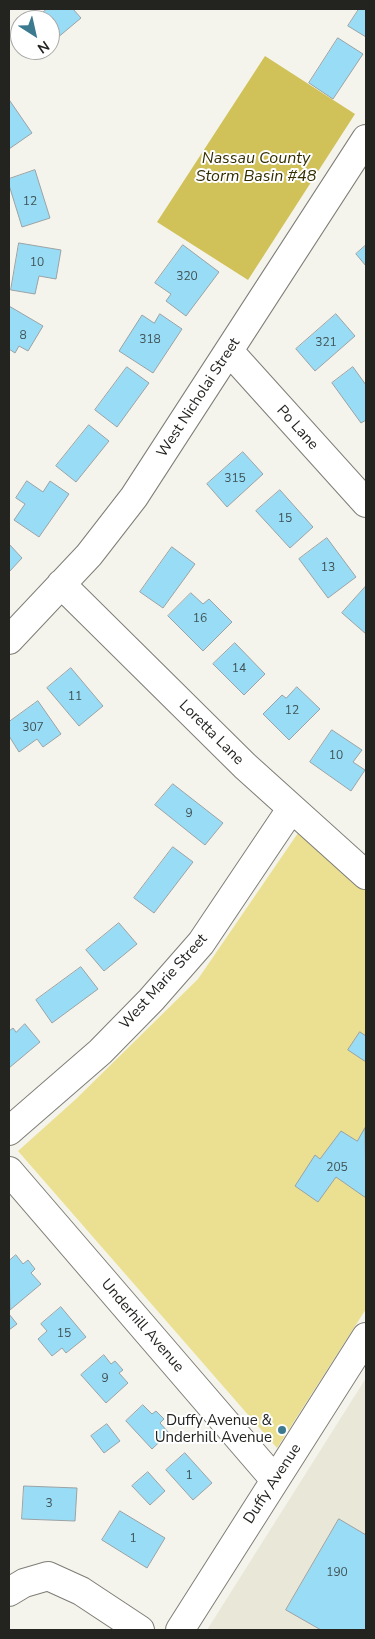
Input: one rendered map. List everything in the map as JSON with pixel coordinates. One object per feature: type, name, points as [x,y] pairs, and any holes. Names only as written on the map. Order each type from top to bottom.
[{"type":"street","name":"West Nicholai Street","points":[[9,640],[89,555],[134,498],[366,139]]},
{"type":"street","name":"Po Lane","points":[[229,351],[366,504]]},
{"type":"street","name":"Loretta Lane","points":[[61,584],[291,809],[366,875]]},
{"type":"street","name":"West Marie Street","points":[[9,1131],[100,1052],[151,1000],[201,944],[291,809]]},
{"type":"street","name":"Underhill Avenue","points":[[9,1171],[275,1480]]},
{"type":"street","name":"Duffy Avenue","points":[[180,1630],[366,1337]]},
{"type":"street","points":[[9,1592],[24,1583],[48,1576],[81,1591],[140,1630]]},
{"type":"shaded area","points":[[298,833],[366,887],[366,1309],[277,1448],[18,1151],[76,1099],[198,979]]},
{"type":"shaded area","points":[[366,1378],[366,1630],[207,1630]]},
{"type":"water","name":"Nassau County Storm Basin #48","points":[[265,56],[355,114],[248,280],[157,222]]},
{"type":"building","points":[[73,9],[81,18],[60,36],[60,10],[46,10]]},
{"type":"building","points":[[359,9],[366,9],[366,37],[348,26]]},
{"type":"building","points":[[338,38],[363,54],[333,99],[309,83]]},
{"type":"building","points":[[9,102],[32,133],[9,149]]},
{"type":"building","points":[[35,170],[50,218],[22,227],[9,185],[9,179]]},
{"type":"building","points":[[19,243],[61,250],[56,279],[39,276],[35,294],[11,290]]},
{"type":"building","points":[[183,245],[219,272],[186,316],[166,301],[171,294],[155,283]]},
{"type":"building","points":[[366,245],[366,266],[356,254]]},
{"type":"building","points":[[9,306],[43,326],[28,351],[19,346],[15,353],[9,349]]},
{"type":"building","points":[[160,314],[182,329],[153,373],[119,351],[142,315],[154,323]]},
{"type":"building","points":[[336,314],[355,336],[315,371],[296,349]]},
{"type":"building","points":[[127,367],[149,383],[117,427],[95,410]]},
{"type":"building","points":[[353,367],[366,385],[366,420],[361,423],[332,383]]},
{"type":"building","points":[[89,425],[109,441],[76,482],[56,466]]},
{"type":"building","points":[[243,452],[263,474],[227,507],[207,484]]},
{"type":"building","points":[[27,481],[43,492],[50,481],[69,494],[39,537],[14,520],[25,504],[16,498]]},
{"type":"building","points":[[280,490],[313,527],[290,548],[256,511]]},
{"type":"building","points":[[327,538],[356,577],[328,598],[299,559]]},
{"type":"building","points":[[9,544],[22,558],[9,572]]},
{"type":"building","points":[[172,547],[195,564],[163,608],[140,592]]},
{"type":"building","points":[[366,586],[366,634],[342,613]]},
{"type":"building","points":[[191,593],[203,604],[209,599],[232,622],[203,651],[168,616]]},
{"type":"building","points":[[235,643],[265,674],[244,695],[213,664]]},
{"type":"building","points":[[71,668],[103,706],[79,726],[47,688]]},
{"type":"building","points":[[297,687],[320,709],[289,740],[263,714],[282,695],[286,698]]},
{"type":"building","points":[[38,701],[61,734],[43,747],[37,739],[19,752],[9,736],[9,722]]},
{"type":"building","points":[[332,730],[362,750],[353,762],[365,770],[351,791],[310,762]]},
{"type":"building","points":[[173,784],[223,823],[205,845],[155,805]]},
{"type":"building","points":[[173,847],[193,862],[154,913],[134,898]]},
{"type":"building","points":[[119,923],[137,944],[104,971],[86,950]]},
{"type":"building","points":[[81,967],[98,989],[52,1023],[36,1000]]},
{"type":"building","points":[[25,1024],[40,1042],[9,1068],[9,1031],[13,1028],[16,1032]]},
{"type":"building","points":[[360,1032],[366,1036],[366,1062],[348,1050]]},
{"type":"building","points":[[365,1128],[366,1198],[336,1177],[318,1202],[295,1186],[315,1155],[320,1159],[341,1131],[357,1141]]},
{"type":"building","points":[[16,1255],[23,1264],[28,1260],[35,1269],[31,1273],[41,1284],[10,1310],[9,1261]]},
{"type":"building","points":[[61,1307],[86,1337],[66,1353],[62,1348],[52,1356],[38,1339],[47,1331],[41,1324]]},
{"type":"building","points":[[9,1314],[17,1324],[9,1330]]},
{"type":"building","points":[[104,1355],[111,1364],[115,1361],[123,1370],[119,1373],[128,1383],[106,1403],[81,1375]]},
{"type":"building","points":[[143,1405],[152,1414],[156,1411],[164,1419],[160,1423],[169,1433],[152,1449],[126,1421]]},
{"type":"building","points":[[107,1424],[120,1441],[104,1453],[91,1436]]},
{"type":"building","points":[[185,1453],[212,1483],[193,1500],[166,1470]]},
{"type":"building","points":[[148,1472],[165,1491],[150,1505],[132,1486]]},
{"type":"building","points":[[24,1486],[77,1488],[75,1521],[22,1519]]},
{"type":"building","points":[[120,1511],[165,1538],[147,1568],[102,1540]]},
{"type":"building","points":[[339,1519],[366,1535],[366,1630],[321,1630],[286,1610]]},
{"type":"place","name":"Duffy Avenue & Underhill Avenue","points":[[282,1430]]}]
